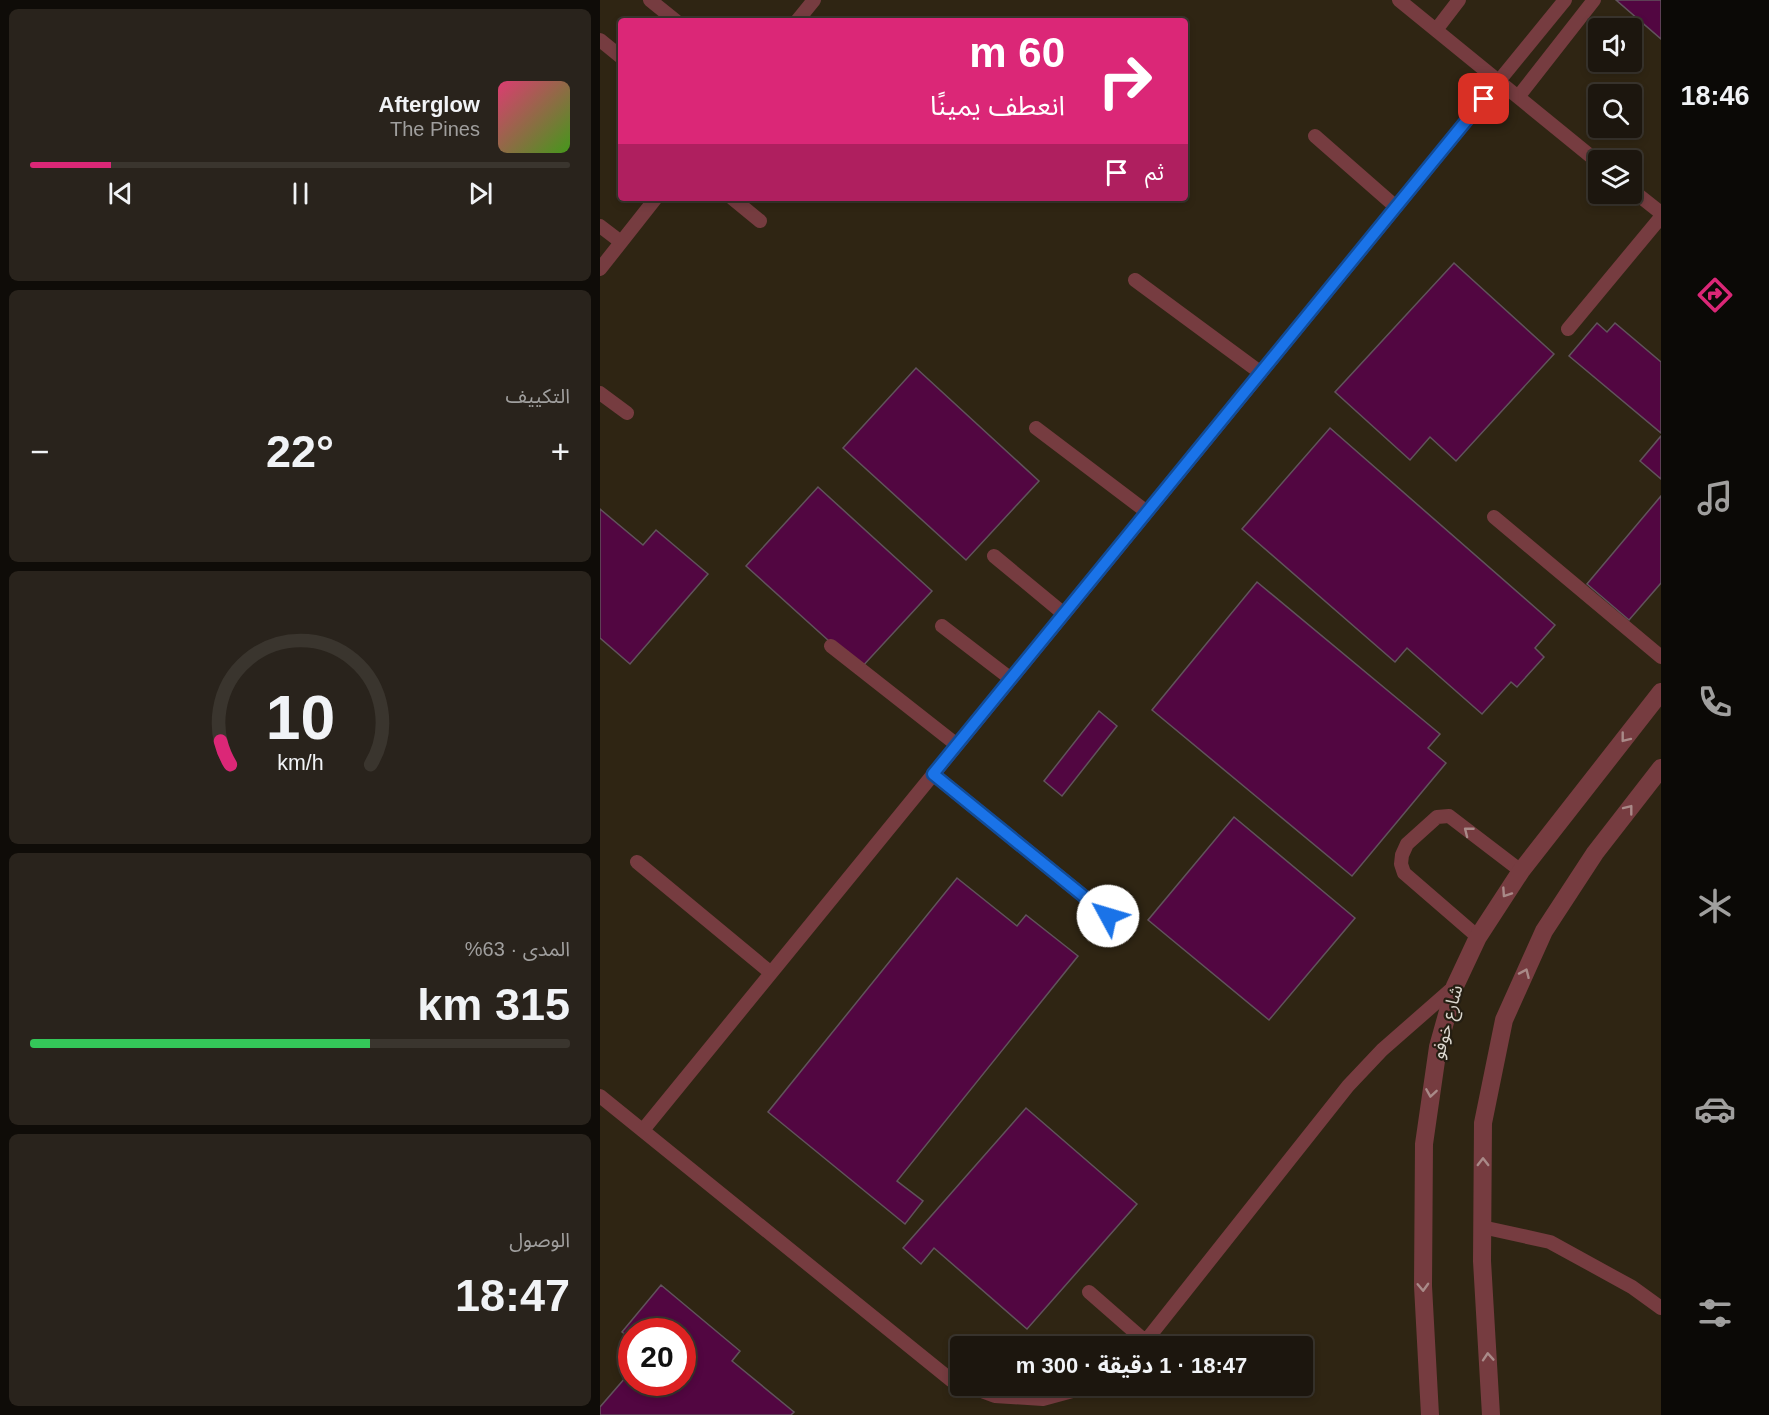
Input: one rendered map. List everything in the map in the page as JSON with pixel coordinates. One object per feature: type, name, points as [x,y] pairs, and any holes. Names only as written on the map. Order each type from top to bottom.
[{"type":"street","name":"شارع خوفو","points":[[1430,1415],[1423,1286],[1424,1144],[1438,1047],[1455,986],[1478,937],[1521,871],[1661,692]]},
{"type":"street","points":[[1491,1415],[1482,1261],[1483,1123],[1504,1020],[1544,931],[1594,853],[1661,768]]},
{"type":"lane","points":[[650,0],[672,18]]},
{"type":"lane","points":[[799,18],[814,0]]},
{"type":"lane","points":[[1399,0],[1588,154]]},
{"type":"lane","points":[[1436,30],[1459,0]]},
{"type":"lane","points":[[643,1130],[1565,0]]},
{"type":"lane","points":[[1518,97],[1594,0]]},
{"type":"lane","points":[[600,40],[618,55]]},
{"type":"lane","points":[[1316,136],[1396,207]]},
{"type":"lane","points":[[1568,329],[1661,215],[1642,198]]},
{"type":"lane","points":[[600,269],[654,201]]},
{"type":"lane","points":[[736,201],[760,221]]},
{"type":"lane","points":[[600,226],[621,242]]},
{"type":"lane","points":[[1136,280],[1261,373]]},
{"type":"lane","points":[[600,393],[627,413]]},
{"type":"lane","points":[[1036,428],[1147,512]]},
{"type":"lane","points":[[1494,517],[1661,657]]},
{"type":"lane","points":[[994,556],[1064,614]]},
{"type":"lane","points":[[942,626],[1011,679]]},
{"type":"lane","points":[[831,646],[957,745]]},
{"type":"lane","points":[[933,774],[1108,916]]},
{"type":"lane","points":[[1478,937],[1404,873],[1401,864],[1407,844],[1437,817],[1449,816],[1521,871]]},
{"type":"lane","points":[[637,862],[771,973]]},
{"type":"lane","points":[[1149,1336],[1348,1086],[1382,1050],[1455,986]]},
{"type":"lane","points":[[600,1096],[950,1379]]},
{"type":"lane","points":[[1482,1227],[1550,1242],[1632,1287],[1661,1308]]},
{"type":"lane","points":[[1089,1292],[1135,1336]]},
{"type":"lane","points":[[995,1396],[1043,1399],[1054,1396]]},
{"type":"shaded area","points":[[600,0],[1661,0],[1661,1415],[600,1415]]},
{"type":"building","points":[[1616,0],[1661,0],[1661,39],[1642,23],[1642,18],[1637,18]]},
{"type":"building","points":[[1454,263],[1554,354],[1456,461],[1430,437],[1410,460],[1335,392]]},
{"type":"building","points":[[1597,323],[1607,332],[1615,323],[1661,362],[1661,433],[1569,356]]},
{"type":"building","points":[[916,368],[1039,481],[966,560],[843,448]]},
{"type":"building","points":[[1330,428],[1555,625],[1535,648],[1544,657],[1517,687],[1511,682],[1482,714],[1407,648],[1395,662],[1242,529]]},
{"type":"building","points":[[1661,436],[1661,479],[1640,461]]},
{"type":"building","points":[[818,487],[932,591],[860,669],[746,566]]},
{"type":"building","points":[[1661,496],[1661,583],[1629,620],[1587,584]]},
{"type":"building","points":[[600,509],[643,545],[656,530],[708,574],[630,664],[600,638]]},
{"type":"building","points":[[1257,582],[1440,734],[1428,748],[1446,763],[1352,876],[1152,710]]},
{"type":"building","points":[[1099,711],[1117,726],[1062,796],[1044,781]]},
{"type":"building","points":[[1234,817],[1355,918],[1269,1020],[1148,920]]},
{"type":"building","points":[[957,878],[1017,926],[1026,915],[1078,956],[897,1181],[923,1201],[905,1224],[768,1112]]},
{"type":"building","points":[[1026,1108],[1137,1204],[1027,1329],[934,1248],[921,1264],[903,1248]]},
{"type":"building","points":[[661,1285],[740,1351],[732,1361],[794,1412],[791,1415],[600,1415],[600,1407],[618,1386],[618,1396],[696,1396],[696,1318],[634,1318]]},
{"type":"route","points":[[1108,916],[933,774],[1484,99]]}]
